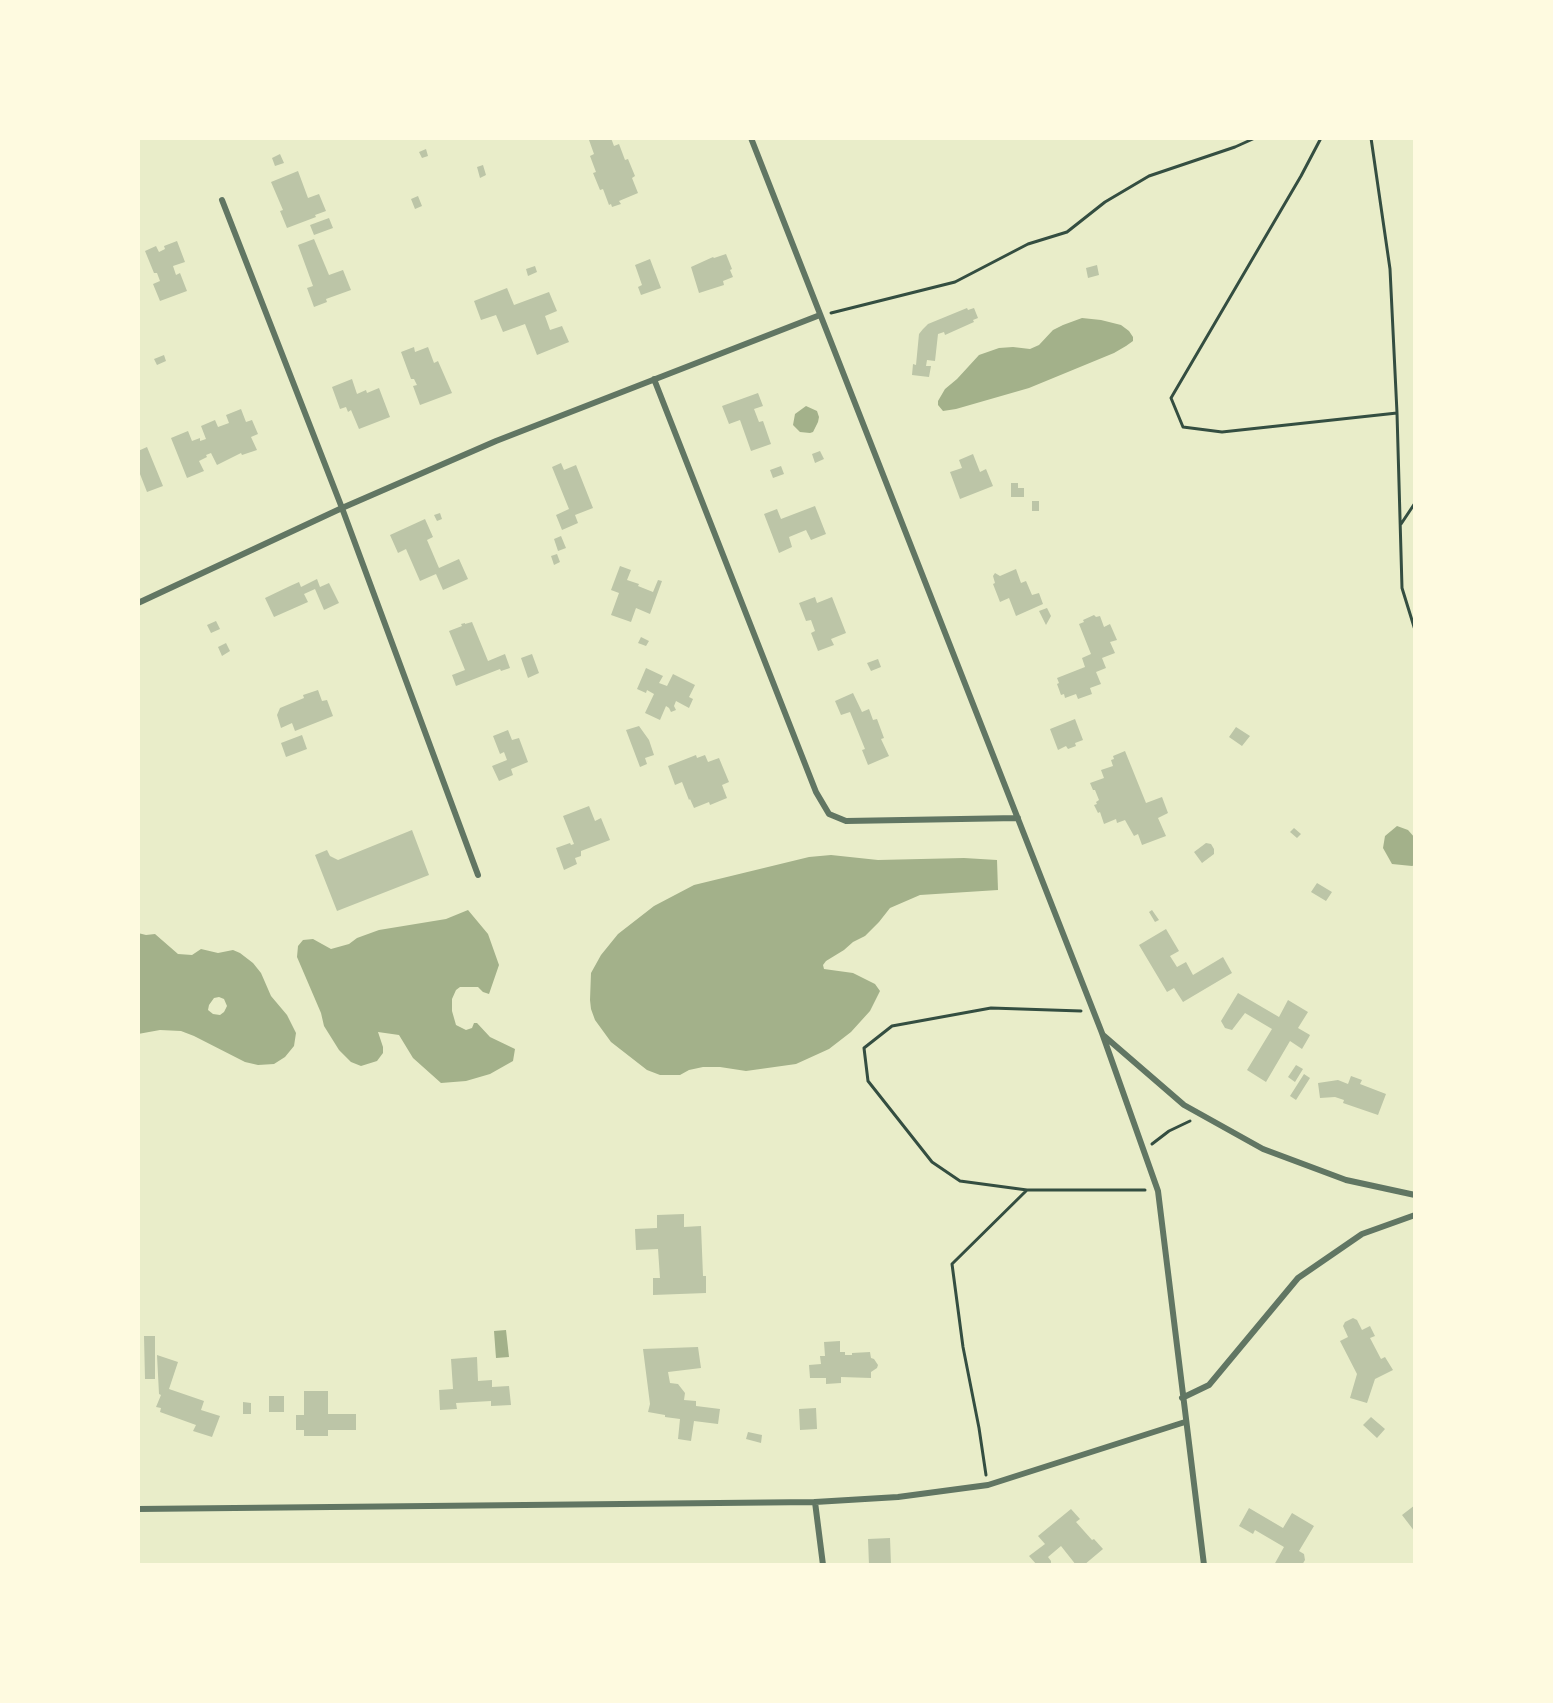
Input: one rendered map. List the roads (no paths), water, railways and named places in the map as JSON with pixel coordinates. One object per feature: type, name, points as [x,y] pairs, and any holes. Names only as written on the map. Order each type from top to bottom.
[{"type":"street","points":[[751,138],[1102,1034],[1158,1191],[1204,1565]]},
{"type":"street","points":[[222,200],[342,508],[478,875]]},
{"type":"street","points":[[138,603],[342,508],[496,441],[820,315]]},
{"type":"street","points":[[654,379],[812,781],[829,814],[846,821],[1018,818]]},
{"type":"street","points":[[1102,1034],[1184,1105],[1263,1149],[1346,1180],[1415,1195]]},
{"type":"street","points":[[1182,1398],[1209,1385],[1298,1278],[1362,1234],[1415,1215]]},
{"type":"street","points":[[138,1509],[815,1502],[898,1497],[988,1485],[1185,1422]]},
{"type":"street","points":[[815,1502],[823,1565]]}]
